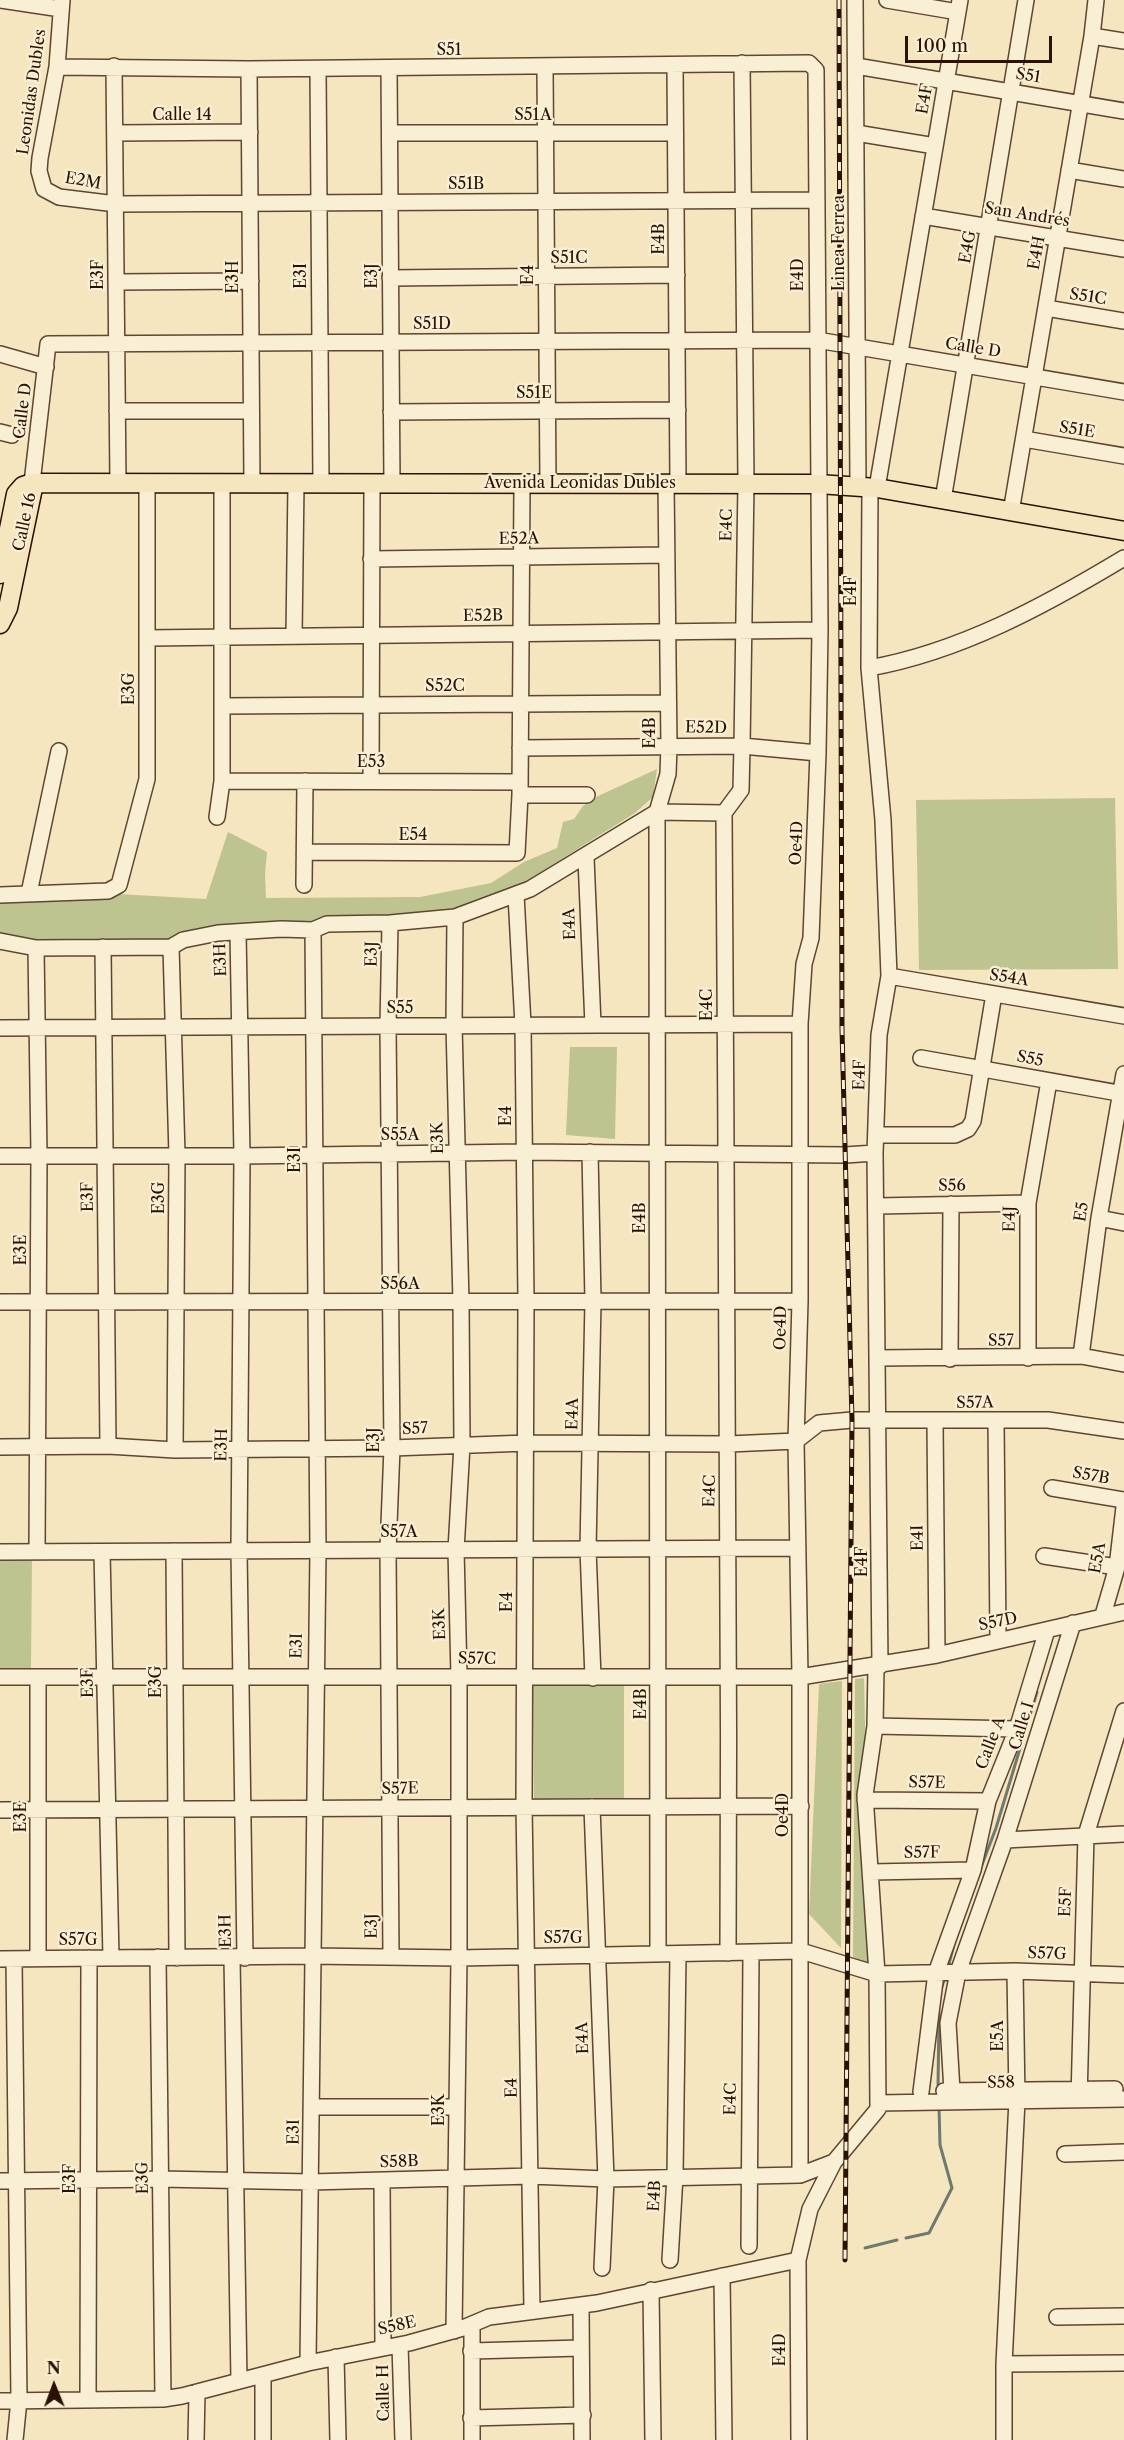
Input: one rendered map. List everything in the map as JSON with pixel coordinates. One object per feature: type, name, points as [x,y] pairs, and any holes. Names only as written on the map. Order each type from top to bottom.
[{"type":"main road","name":"Avenida Leonidas Dubles","points":[[32,483],[818,484],[868,487],[1124,531]]},
{"type":"main road","name":"Calle 16","points":[[0,574],[2,550],[16,494],[23,486],[32,483],[33,491],[8,608],[0,624]]},
{"type":"street","points":[[1,0],[61,4]]},
{"type":"street","name":"Linea Ferrea","points":[[855,0],[857,344],[868,487]]},
{"type":"street","points":[[887,0],[959,6]]},
{"type":"street","name":"E4G","points":[[943,500],[1026,0]]},
{"type":"street","name":"E4H","points":[[1011,512],[1081,103],[1096,0]]},
{"type":"street","name":"Leonidas Dubles","points":[[44,189],[39,171],[40,158],[57,67],[61,4]]},
{"type":"street","name":"E4F","points":[[878,2098],[877,1974],[865,1800],[875,1726],[878,1666],[879,1420],[875,1152],[879,1035],[889,976],[883,820],[869,668],[868,487],[900,354],[959,6]]},
{"type":"street","points":[[1092,36],[1124,41]]},
{"type":"street","name":"S51","points":[[57,67],[84,65],[318,69],[675,66],[742,63],[809,63],[814,65]]},
{"type":"street","name":"E4C","points":[[728,1953],[729,1301],[724,1153],[724,813],[741,790],[746,483],[742,63]]},
{"type":"street","name":"E4D","points":[[814,65],[818,484]]},
{"type":"street","name":"E3F","points":[[114,66],[118,484]]},
{"type":"street","name":"E4B","points":[[658,1954],[660,1025],[657,812],[668,774],[667,555],[678,410],[675,66]]},
{"type":"street","name":"S51","points":[[856,66],[1124,111]]},
{"type":"street","name":"E4","points":[[545,67],[548,484]]},
{"type":"street","name":"E3J","points":[[389,68],[392,484]]},
{"type":"street","name":"E3H","points":[[249,69],[252,484]]},
{"type":"street","name":"E3I","points":[[318,69],[321,484]]},
{"type":"street","name":"Calle 14","points":[[116,133],[250,132]]},
{"type":"street","name":"S51A","points":[[390,133],[675,133]]},
{"type":"street","points":[[856,133],[935,147]]},
{"type":"street","points":[[1069,170],[1124,179]]},
{"type":"street","name":"E2M","points":[[44,189],[59,197],[116,204]]},
{"type":"street","name":"S51B","points":[[116,204],[816,200]]},
{"type":"street","name":"San Andrés","points":[[923,216],[1124,249]]},
{"type":"street","name":"S51C","points":[[390,278],[677,275]]},
{"type":"street","points":[[116,282],[250,281]]},
{"type":"street","name":"S51C","points":[[1046,308],[1124,321]]},
{"type":"street","name":"Calle D","points":[[817,340],[857,344],[900,354],[1124,392]]},
{"type":"street","name":"S51D","points":[[48,344],[817,340]]},
{"type":"street","name":"Calle D","points":[[32,483],[48,344]]},
{"type":"street","points":[[0,354],[46,367]]},
{"type":"street","name":"S51E","points":[[391,412],[678,410]]},
{"type":"street","points":[[117,411],[251,411]]},
{"type":"street","name":"S51E","points":[[1024,439],[1124,456]]},
{"type":"street","points":[[294,636],[296,483]]},
{"type":"street","name":"E3G","points":[[29,893],[74,894],[115,889],[119,885],[147,779],[147,484]]},
{"type":"street","points":[[217,817],[222,781],[222,484]]},
{"type":"street","points":[[371,780],[372,484]]},
{"type":"street","points":[[520,788],[522,484]]},
{"type":"street","name":"Oe4D","points":[[800,2175],[801,1806],[796,1441],[800,1300],[800,1024],[804,964],[811,938],[818,753],[820,630],[818,484]]},
{"type":"street","name":"E52A","points":[[371,559],[667,555]]},
{"type":"street","points":[[869,668],[903,661],[995,628],[1124,558]]},
{"type":"street","name":"E52B","points":[[147,638],[820,630]]},
{"type":"street","name":"S52C","points":[[222,706],[668,703]]},
{"type":"street","name":"E52D","points":[[520,748],[742,746],[818,753]]},
{"type":"street","points":[[0,895],[29,893],[59,751]]},
{"type":"street","name":"E53","points":[[222,781],[371,780],[520,788],[587,795]]},
{"type":"street","points":[[304,885],[305,781]]},
{"type":"street","name":"E54","points":[[304,852],[514,854],[519,850],[520,788]]},
{"type":"street","points":[[0,941],[36,948],[171,947],[199,936],[238,932],[313,930],[327,924],[390,923],[455,917],[516,895],[586,858],[657,812],[724,813]]},
{"type":"street","name":"E4A","points":[[586,858],[593,1025]]},
{"type":"street","name":"E4","points":[[516,895],[523,1025],[526,1301],[524,1806],[532,2310]]},
{"type":"street","name":"E3K","points":[[454,2331],[459,1958],[459,1676],[456,1550],[462,1445],[454,1025],[455,917]]},
{"type":"street","name":"E3J","points":[[390,923],[388,1026],[392,1448],[388,1550],[391,1957]]},
{"type":"street","name":"E3I","points":[[308,2362],[312,2107],[311,1956],[318,1550],[315,1447],[313,930]]},
{"type":"street","name":"E3H","points":[[238,932],[242,1156],[239,1551],[243,1678],[238,1958],[239,2381]]},
{"type":"street","name":"E3F","points":[[103,947],[108,1446]]},
{"type":"street","name":"E3G","points":[[171,947],[177,1155],[175,1450]]},
{"type":"street","name":"E3E","points":[[36,948],[39,1155],[38,1552]]},
{"type":"street","name":"S54A","points":[[889,976],[1124,1016]]},
{"type":"street","points":[[876,1135],[955,1135],[968,1129],[973,1121],[994,994]]},
{"type":"street","name":"S55","points":[[0,1028],[800,1024]]},
{"type":"street","name":"S55","points":[[921,1058],[1122,1094]]},
{"type":"street","name":"E5","points":[[1081,1356],[1099,1218],[1124,1074]]},
{"type":"street","name":"E4J","points":[[1028,1358],[1028,1203],[1049,1081]]},
{"type":"street","name":"S55A","points":[[0,1156],[242,1156],[524,1152],[845,1155],[875,1152]]},
{"type":"street","name":"E4A","points":[[590,1152],[593,1301],[588,1549],[593,1678]]},
{"type":"street","name":"S56","points":[[877,1206],[1028,1203]]},
{"type":"street","points":[[950,1359],[951,1204]]},
{"type":"street","points":[[1099,1218],[1124,1223]]},
{"type":"street","name":"S56A","points":[[0,1302],[800,1300]]},
{"type":"street","name":"S57","points":[[877,1358],[1081,1356],[1124,1364]]},
{"type":"street","points":[[996,1420],[998,1639]]},
{"type":"street","name":"S57A","points":[[796,1441],[819,1423],[826,1421],[1048,1420],[1124,1431]]},
{"type":"street","name":"E4I","points":[[935,1422],[937,1655]]},
{"type":"street","name":"S57","points":[[0,1447],[108,1446],[175,1450],[392,1448],[526,1443],[729,1444],[796,1441]]},
{"type":"street","name":"S57B","points":[[1052,1488],[1124,1500]]},
{"type":"street","name":"E5A","points":[[1104,1615],[1116,1567],[1124,1507]]},
{"type":"street","name":"S57A","points":[[0,1552],[798,1548]]},
{"type":"street","name":"E3G","points":[[174,1551],[177,1958]]},
{"type":"street","name":"E3F","points":[[102,1552],[111,1958]]},
{"type":"street","points":[[1044,1556],[1116,1567]]},
{"type":"street","name":"S57D","points":[[878,1666],[937,1655],[998,1639],[1124,1612]]},
{"type":"street","name":"Calle I","points":[[952,2091],[948,2023],[958,1972],[1005,1840],[1073,1623]]},
{"type":"street","name":"Calle A","points":[[921,2092],[936,1972],[972,1870],[988,1801],[1017,1729],[1047,1630]]},
{"type":"street","name":"S57C","points":[[0,1677],[729,1678],[800,1677],[878,1666]]},
{"type":"street","name":"E3E","points":[[38,1677],[39,1958]]},
{"type":"street","name":"E5F","points":[[1079,2094],[1086,1834],[1124,1712]]},
{"type":"street","points":[[875,1726],[1017,1729]]},
{"type":"street","name":"S57E","points":[[865,1800],[988,1801]]},
{"type":"street","name":"S57E","points":[[0,1810],[801,1806]]},
{"type":"street","name":"E4A","points":[[592,1807],[606,2179],[602,2268]]},
{"type":"street","points":[[1005,1840],[1124,1833]]},
{"type":"street","name":"S57F","points":[[871,1872],[972,1870]]},
{"type":"street","name":"S57G","points":[[7,1959],[311,1956],[459,1958],[801,1951],[877,1974],[1015,1971],[1124,1975]]},
{"type":"street","name":"E4C","points":[[748,2246],[751,1953]]},
{"type":"street","name":"E4B","points":[[670,2260],[675,2176],[678,1954]]},
{"type":"street","name":"E3G","points":[[158,1957],[163,2399]]},
{"type":"street","name":"E3F","points":[[88,2400],[89,1958]]},
{"type":"street","points":[[7,1959],[18,2180],[19,2400],[15,2440]]},
{"type":"street","name":"E5A","points":[[1004,2440],[1004,2364],[1017,2095],[1015,1971]]},
{"type":"street","name":"S58","points":[[878,2098],[1079,2094],[1124,2090]]},
{"type":"street","name":"S58","points":[[878,2098],[921,2092],[952,2091],[1017,2095]]},
{"type":"street","name":"S58","points":[[1079,2094],[1124,2099]]},
{"type":"street","points":[[798,2260],[810,2209],[834,2162],[878,2109],[878,2098]]},
{"type":"street","points":[[312,2107],[456,2107]]},
{"type":"street","points":[[1065,2154],[1124,2152]]},
{"type":"street","points":[[800,2175],[834,2162]]},
{"type":"street","name":"S58B","points":[[0,2181],[161,2179],[311,2182],[531,2176],[606,2179],[800,2175]]},
{"type":"street","points":[[382,2181],[383,2348]]},
{"type":"street","name":"E4D","points":[[798,2260],[799,2440]]},
{"type":"street","name":"S58E","points":[[0,2401],[163,2399],[308,2362],[400,2345],[454,2331],[489,2317],[581,2305],[798,2260]]},
{"type":"street","points":[[722,2276],[724,2440]]},
{"type":"street","points":[[651,2290],[653,2440]]},
{"type":"street","points":[[581,2305],[582,2440]]},
{"type":"street","points":[[1057,2317],[1124,2316]]},
{"type":"street","points":[[472,2324],[472,2440]]},
{"type":"street","name":"Calle H","points":[[400,2345],[403,2440]]},
{"type":"street","points":[[471,2351],[581,2348]]},
{"type":"street","points":[[336,2357],[338,2440]]},
{"type":"street","points":[[1004,2364],[1124,2363]]},
{"type":"street","points":[[263,2375],[263,2440]]},
{"type":"street","points":[[196,2440],[197,2392]]},
{"type":"street","points":[[471,2418],[583,2415]]},
{"type":"green space","points":[[657,769],[653,797],[635,813],[512,890],[450,912],[317,919],[310,924],[166,941],[34,943],[0,933],[0,903],[118,894],[206,899],[228,832],[267,852],[266,898],[420,897],[491,883],[524,862],[557,848],[563,822],[574,819],[583,806],[598,796]]},
{"type":"green space","points":[[1115,798],[1118,969],[919,970],[916,800]]},
{"type":"green space","points":[[570,1047],[617,1047],[615,1139],[566,1135]]},
{"type":"green space","points":[[0,1559],[32,1559],[31,1669],[0,1668]]},
{"type":"green space","points":[[864,1678],[872,1966],[853,1957],[855,1679]]},
{"type":"green space","points":[[842,1681],[841,1948],[809,1914],[819,1684]]},
{"type":"green space","points":[[624,1685],[624,1800],[534,1800],[533,1686]]},
{"type":"waterway","points":[[980,1870],[996,1828],[1037,1692]]},
{"type":"waterway","points":[[948,1967],[955,1941]]},
{"type":"waterway","points":[[940,1993],[945,1977]]},
{"type":"waterway","points":[[938,2089],[939,2012]]},
{"type":"waterway","points":[[906,2238],[929,2233],[952,2188],[940,2145],[939,2107]]},
{"type":"waterway","points":[[865,2248],[897,2240]]},
{"type":"railway","points":[[839,0],[842,1029],[852,1420],[845,2260]]}]
